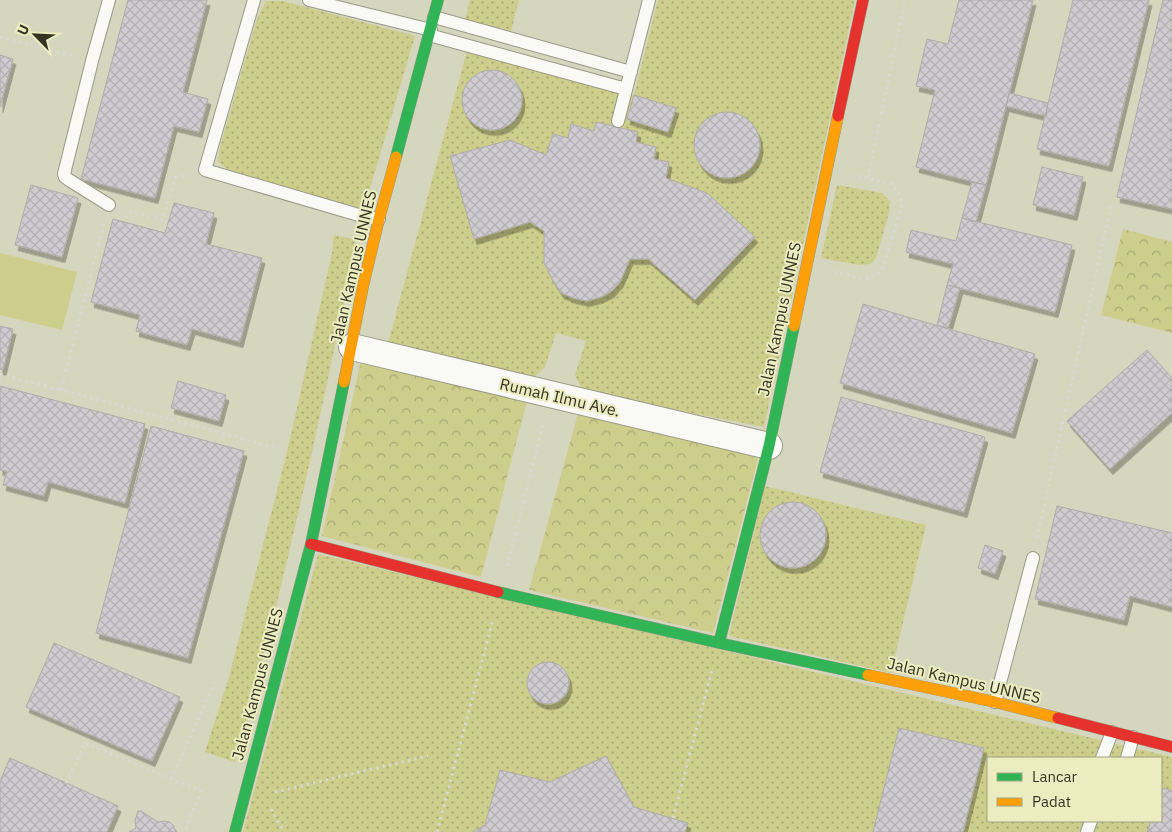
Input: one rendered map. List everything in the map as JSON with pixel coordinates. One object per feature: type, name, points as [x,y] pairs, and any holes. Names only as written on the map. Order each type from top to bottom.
[{"type":"street","name":"Jalan Kampus UNNES","points":[[235,832],[311,544],[378,219],[438,0]]},
{"type":"street","name":"Jalan Kampus UNNES","points":[[718,643],[769,446],[863,0]]},
{"type":"street","name":"Rumah Ilmu Ave.","points":[[352,347],[769,446]]},
{"type":"street","name":"Jalan Kampus UNNES","points":[[311,544],[527,599],[718,643],[995,702],[1172,747]]},
{"type":"lane","points":[[109,0],[64,174],[69,180],[109,205]]},
{"type":"lane","points":[[254,0],[205,170],[337,209],[378,219]]},
{"type":"lane","points":[[309,0],[631,72]]},
{"type":"lane","points":[[618,121],[649,0]]},
{"type":"lane","points":[[431,27],[626,89]]},
{"type":"lane","points":[[995,702],[1033,558]]},
{"type":"lane","points":[[1102,757],[1112,732]]},
{"type":"lane","points":[[1127,757],[1133,737]]},
{"type":"path","points":[[868,178],[905,0]]},
{"type":"path","points":[[0,37],[92,61]]},
{"type":"path","points":[[61,390],[109,205],[162,220],[176,177],[205,170]]},
{"type":"path","points":[[807,267],[861,278],[870,278],[882,271],[902,205],[899,194],[892,184],[828,170]]},
{"type":"path","points":[[1033,558],[1111,206]]},
{"type":"path","points":[[0,374],[277,448]]},
{"type":"path","points":[[672,818],[718,643]]},
{"type":"path","points":[[171,779],[217,677]]},
{"type":"path","points":[[66,783],[85,743],[201,791],[185,832]]},
{"type":"path","points":[[272,793],[428,756]]},
{"type":"path","points":[[267,802],[284,832]]},
{"type":"green space","points":[[470,0],[519,0],[511,31],[465,19]]},
{"type":"green space","points":[[658,0],[855,0],[764,427],[583,392],[575,375],[586,341],[556,333],[545,367],[532,379],[388,343],[467,51],[634,95]]},
{"type":"green space","points":[[266,1],[283,1],[415,36],[364,209],[231,172],[218,162],[220,147],[257,19]]},
{"type":"green space","points":[[837,185],[882,193],[890,201],[889,213],[876,258],[870,264],[860,265],[821,258]]},
{"type":"green space","points":[[1123,229],[1172,242],[1172,333],[1101,315]]},
{"type":"green space","points":[[334,235],[356,240],[301,502],[235,762],[205,752],[229,677],[287,452],[332,253]]},
{"type":"green space","points":[[0,253],[77,272],[62,330],[0,315]]},
{"type":"green space","points":[[361,360],[527,401],[481,577],[322,536]]},
{"type":"green space","points":[[579,410],[759,454],[713,633],[529,590]]},
{"type":"green space","points":[[765,486],[926,525],[891,673],[729,636]]},
{"type":"green space","points":[[318,554],[1172,757],[1172,832],[243,832]]},
{"type":"building","points":[[128,0],[207,0],[183,92],[208,99],[199,132],[174,126],[155,198],[81,179]]},
{"type":"building","points":[[959,0],[1033,0],[986,185],[916,167],[935,90],[916,86],[927,39],[948,44]]},
{"type":"building","points":[[1073,0],[1149,0],[1109,166],[1037,149]]},
{"type":"building","points":[[1163,0],[1172,0],[1172,209],[1117,197]]},
{"type":"building","points":[[0,55],[13,59],[0,107]]},
{"type":"building","points":[[486,70],[498,70],[509,75],[517,83],[522,94],[520,112],[509,125],[498,130],[486,130],[475,125],[467,117],[462,106],[462,94],[467,83],[475,75]]},
{"type":"building","points":[[1009,93],[1048,103],[1046,116],[1006,106]]},
{"type":"building","points":[[634,95],[676,108],[668,132],[627,119]]},
{"type":"building","points":[[721,112],[733,112],[745,117],[755,127],[760,139],[758,158],[745,173],[733,178],[721,178],[709,173],[699,163],[694,151],[694,139],[699,127],[709,117]]},
{"type":"building","points":[[596,122],[638,132],[636,142],[656,147],[654,159],[669,162],[666,178],[707,193],[755,237],[695,300],[648,259],[630,259],[620,282],[611,292],[601,297],[587,301],[561,293],[544,263],[544,231],[530,222],[474,239],[450,156],[510,140],[546,155],[553,134],[568,138],[571,124],[594,131]]},
{"type":"building","points":[[1042,167],[1083,177],[1074,215],[1033,205]]},
{"type":"building","points":[[972,182],[986,185],[976,222],[962,218]]},
{"type":"building","points":[[31,185],[78,198],[62,257],[15,245]]},
{"type":"building","points":[[174,203],[214,213],[206,244],[262,258],[240,342],[192,329],[187,345],[136,331],[140,315],[91,302],[113,219],[165,233]]},
{"type":"building","points":[[962,218],[1072,245],[1055,312],[947,285],[953,264],[906,252],[911,230],[956,241]]},
{"type":"building","points":[[947,285],[960,288],[948,329],[937,325]]},
{"type":"building","points":[[863,304],[1035,354],[1012,433],[840,383]]},
{"type":"building","points":[[0,326],[13,329],[3,370],[0,369]]},
{"type":"building","points":[[1147,350],[1172,378],[1172,413],[1110,469],[1067,421]]},
{"type":"building","points":[[178,381],[226,395],[219,421],[171,408]]},
{"type":"building","points":[[0,386],[145,424],[125,503],[48,482],[44,496],[3,485],[7,471],[0,470]]},
{"type":"building","points":[[841,397],[985,437],[964,512],[820,472]]},
{"type":"building","points":[[151,426],[244,451],[188,658],[96,633]]},
{"type":"building","points":[[799,502],[817,511],[824,522],[826,535],[824,548],[817,559],[806,566],[787,568],[769,559],[762,548],[760,529],[769,511],[780,504]]},
{"type":"building","points":[[1057,506],[1172,533],[1172,607],[1130,596],[1124,620],[1035,599]]},
{"type":"building","points":[[985,545],[1003,551],[995,574],[978,568]]},
{"type":"building","points":[[54,643],[180,697],[152,761],[26,707]]},
{"type":"building","points":[[552,662],[560,665],[566,671],[569,683],[566,695],[560,701],[544,704],[536,701],[530,695],[527,679],[530,671],[536,665]]},
{"type":"building","points":[[899,728],[984,748],[963,832],[873,832]]},
{"type":"building","points":[[606,756],[634,807],[688,823],[685,832],[473,832],[485,825],[500,770],[550,782]]},
{"type":"building","points":[[10,758],[118,806],[107,832],[0,832],[0,781]]},
{"type":"building","points":[[1163,788],[1172,791],[1172,832],[1147,832],[1151,822],[1162,822]]},
{"type":"building","points":[[138,811],[158,822],[169,822],[173,825],[176,832],[129,832],[136,828],[135,821]]},
{"type":"traffic: fast","points":[[396,157],[438,0]]},
{"type":"traffic: fast","points":[[719,643],[769,446],[794,326]]},
{"type":"traffic: fast","points":[[235,832],[311,544],[344,382]]},
{"type":"traffic: fast","points":[[498,592],[868,675]]},
{"type":"traffic: slow","points":[[794,326],[838,116]]},
{"type":"traffic: slow","points":[[344,382],[363,286],[396,157]]},
{"type":"traffic: slow","points":[[868,675],[995,702],[1058,718]]},
{"type":"traffic: jam","points":[[838,116],[863,0]]},
{"type":"traffic: jam","points":[[311,544],[498,592]]},
{"type":"traffic: jam","points":[[1058,718],[1172,747]]}]
